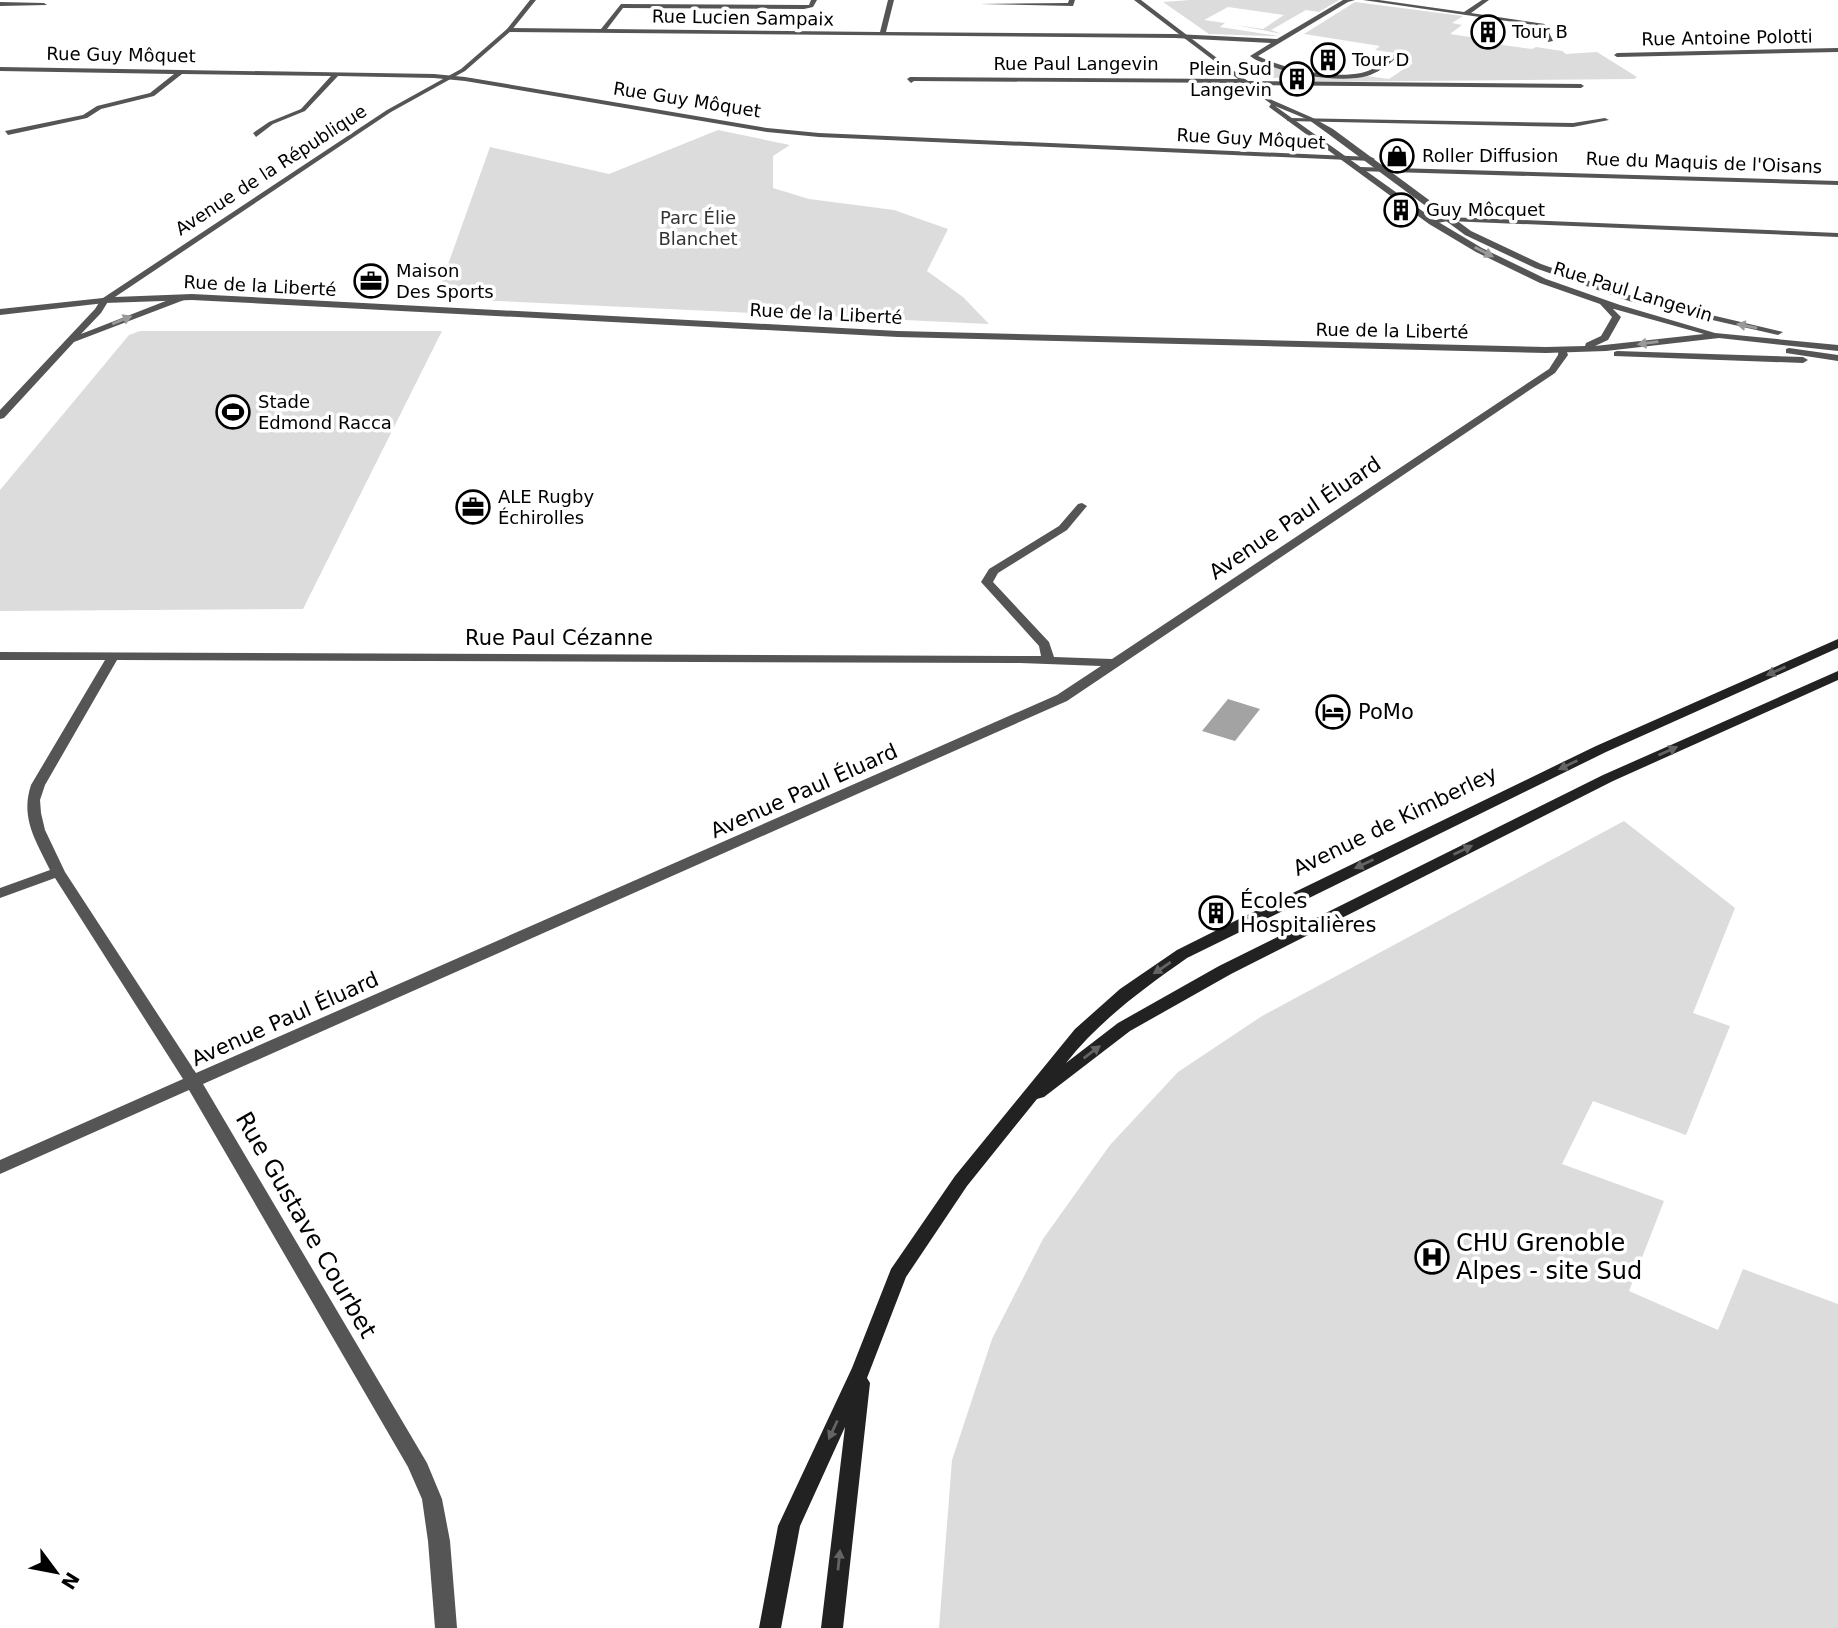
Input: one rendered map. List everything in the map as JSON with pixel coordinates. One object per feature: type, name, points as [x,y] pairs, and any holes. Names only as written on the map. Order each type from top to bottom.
[{"type":"main road","name":"Avenue de Kimberley","points":[[770,1628],[789,1526],[862,1368],[898,1274],[961,1181],[1081,1033],[1126,992],[1182,954],[1580,759],[1838,643]]},
{"type":"main road","name":"Avenue de Kimberley","points":[[1018,1108],[1124,1027],[1225,970],[1608,778],[1838,675]]},
{"type":"main road","name":"Avenue de Kimberley","points":[[832,1628],[862,1368]]},
{"type":"street","name":"Avenue de la République","points":[[0,313],[105,300],[389,111],[478,58],[509,30],[533,0]]},
{"type":"street","name":"Rue Lucien Sampaix","points":[[603,30],[621,6],[804,7],[811,6],[814,0]]},
{"type":"street","points":[[883,33],[891,0]]},
{"type":"street","points":[[983,14],[983,2],[1071,5],[1072,0]]},
{"type":"street","name":"Rue Paul Langevin","points":[[1137,0],[1270,101],[1311,119],[1371,159],[1468,233],[1538,266],[1632,299],[1838,346]]},
{"type":"street","points":[[1352,0],[1347,0],[1253,56],[1265,64],[1339,76],[1372,72],[1392,59]]},
{"type":"street","points":[[1366,0],[1543,26],[1550,41]]},
{"type":"street","points":[[1466,13],[1486,0]]},
{"type":"street","points":[[0,5],[44,5]]},
{"type":"street","points":[[982,34],[983,24]]},
{"type":"street","name":"Rue Lucien Sampaix","points":[[509,30],[1187,37]]},
{"type":"street","points":[[1187,37],[1276,41]]},
{"type":"street","name":"Rue Antoine Polotti","points":[[1617,55],[1838,50]]},
{"type":"street","name":"Rue Guy Môquet","points":[[0,69],[449,77],[767,130],[819,135],[1371,159]]},
{"type":"street","points":[[0,78],[13,69]]},
{"type":"street","points":[[8,133],[85,117],[99,107],[152,95],[180,72]]},
{"type":"street","points":[[256,135],[271,123],[303,110],[336,75]]},
{"type":"street","name":"Rue Paul Langevin","points":[[912,81],[910,79],[1581,86]]},
{"type":"street","name":"Rue Paul Langevin","points":[[1270,101],[1271,107],[1432,222],[1479,250],[1532,276],[1590,298],[1719,335],[1838,360]]},
{"type":"street","name":"Rue Paul Langevin","points":[[1289,120],[1573,125],[1605,120]]},
{"type":"street","name":"Rue du Maquis de l'Oisans","points":[[1360,169],[1838,183]]},
{"type":"street","points":[[1432,222],[1448,219],[1838,235]]},
{"type":"street","points":[[65,346],[96,330],[181,298]]},
{"type":"street","name":"Rue de la Liberté","points":[[105,300],[181,298],[898,334],[1838,360]]},
{"type":"street","name":"Rue de la Liberté","points":[[1562,351],[1591,344],[1605,338],[1610,332],[1617,317],[1609,307],[1590,298]]},
{"type":"street","points":[[0,416],[98,312],[105,300]]},
{"type":"street","name":"Rue de la Liberté","points":[[1636,355],[1710,351],[1721,340],[1714,327],[1704,320],[1678,311]]},
{"type":"street","name":"Rue de la Liberté","points":[[1562,351],[1719,335],[1838,346]]},
{"type":"street","name":"Avenue Paul Éluard","points":[[0,1167],[1062,698],[1552,371],[1562,351]]},
{"type":"street","points":[[1048,659],[1045,645],[987,582],[993,571],[1062,528],[1082,506]]},
{"type":"street","name":"Rue Paul Cézanne","points":[[0,656],[1048,659],[1117,663]]},
{"type":"street","name":"Rue Gustave Courbet","points":[[113,657],[38,785],[33,800],[38,830],[58,872],[193,1082],[417,1463],[432,1499],[439,1541],[446,1628]]},
{"type":"street","points":[[0,893],[58,872]]},
{"type":"green space","points":[[1339,0],[1319,12],[1306,10],[1271,30],[1282,34],[1235,25],[1263,29],[1284,15],[1228,7],[1204,20],[1225,23],[1220,27],[1278,36],[1269,36],[1209,34],[1163,2]]},
{"type":"green space","points":[[1355,2],[1463,16],[1452,23],[1462,25],[1450,34],[1476,38],[1474,41],[1532,49],[1536,47],[1566,54],[1597,52],[1637,77],[1312,82],[1304,76],[1274,78],[1255,65],[1339,77],[1389,79],[1413,63],[1389,58],[1395,53],[1375,50],[1380,46],[1304,34]]},
{"type":"green space","name":"Parc Élie Blanchet","points":[[718,130],[790,145],[773,156],[773,188],[809,199],[894,210],[948,229],[927,271],[963,297],[989,324],[436,298],[490,147],[609,174]]},
{"type":"green space","name":"Stade Edmond Racca","points":[[140,331],[442,331],[303,609],[0,611],[0,490],[129,335]]},
{"type":"green space","name":"CHU Grenoble Alpes - site Sud","points":[[1624,821],[1735,908],[1693,1013],[1730,1026],[1686,1135],[1593,1101],[1562,1164],[1664,1201],[1629,1291],[1718,1330],[1743,1269],[1838,1304],[1838,1628],[939,1628],[952,1460],[992,1339],[1043,1239],[1110,1145],[1178,1072],[1262,1016]]},
{"type":"shaded area","points":[[1228,699],[1260,709],[1235,741],[1202,731]]},
{"type":"place","name":"Tour B","points":[[1488,32]]},
{"type":"place","name":"Tour D","points":[[1328,60]]},
{"type":"place","name":"Plein Sud Langevin","points":[[1297,79]]},
{"type":"place","name":"Roller Diffusion","points":[[1397,156]]},
{"type":"place","name":"Guy Môcquet","points":[[1401,210]]},
{"type":"place","name":"Maison Des Sports","points":[[371,281]]},
{"type":"place","name":"Stade Edmond Racca","points":[[233,412]]},
{"type":"place","name":"ALE Rugby Échirolles","points":[[473,507]]},
{"type":"place","name":"PoMo","points":[[1333,712]]},
{"type":"place","name":"Écoles Hospitalières","points":[[1216,913]]},
{"type":"place","name":"CHU Grenoble Alpes - site Sud","points":[[1432,1257]]}]
